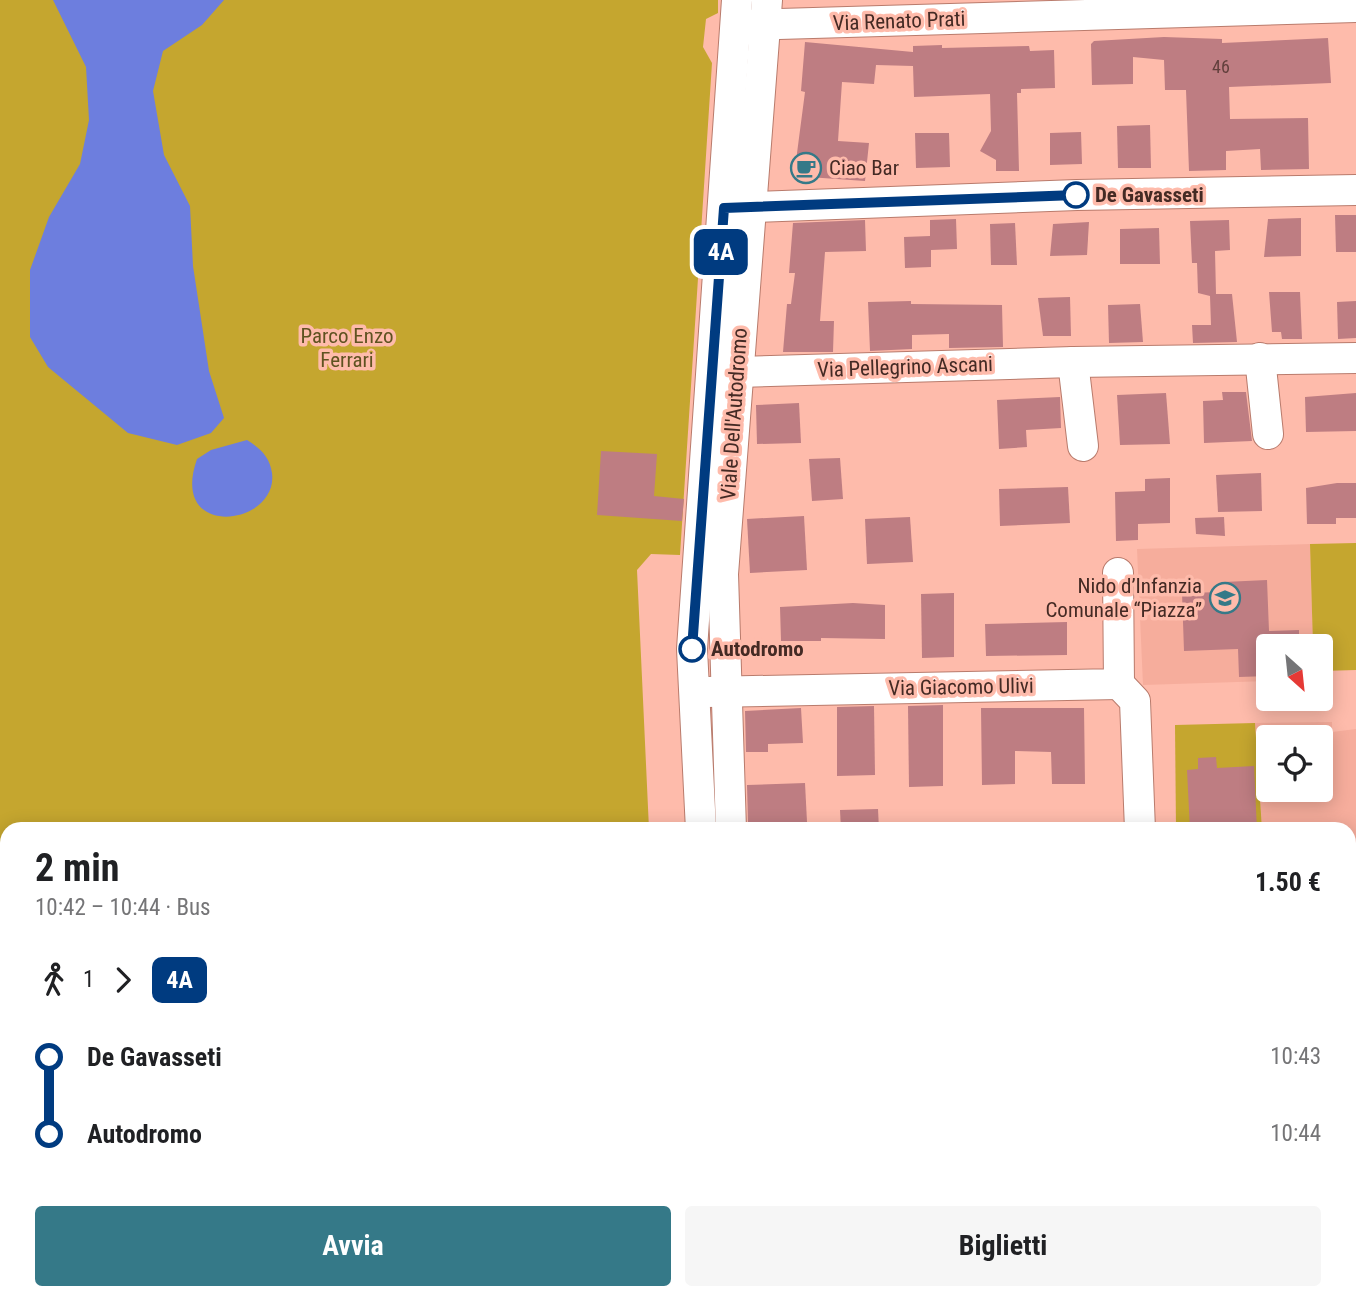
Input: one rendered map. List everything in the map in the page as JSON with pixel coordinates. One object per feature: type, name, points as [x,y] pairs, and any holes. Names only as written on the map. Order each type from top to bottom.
[{"type":"street","name":"Via Renato Prati","points":[[737,13],[1356,7]]},
{"type":"street","name":"Viale Dell'Autodromo","points":[[732,822],[727,691],[709,575],[736,208],[767,12]]},
{"type":"street","name":"Viale Dell'Autodromo","points":[[700,822],[692,692],[738,372],[737,13]]},
{"type":"street","points":[[736,208],[1077,195],[1356,190]]},
{"type":"street","points":[[1260,358],[1268,434]]},
{"type":"street","name":"Via Pellegrino Ascani","points":[[738,372],[1073,362],[1356,358]]},
{"type":"street","points":[[1073,362],[1083,446]]},
{"type":"street","points":[[1118,573],[1119,684],[1135,701],[1140,822]]},
{"type":"street","name":"Via Giacomo Ulivi","points":[[692,692],[1119,684]]},
{"type":"shaded area","name":"Nido d’Infanzia Comunale “Piazza”","points":[[1310,544],[1313,634],[1256,634],[1256,681],[1143,685],[1137,549]]},
{"type":"shaded area","points":[[1332,722],[1332,725],[1256,725],[1256,738],[1255,723]]},
{"type":"shaded area","points":[[1356,729],[1356,822],[1262,822],[1260,802],[1333,802],[1333,732]]},
{"type":"green space","name":"Parco Enzo Ferrari","points":[[0,0],[718,0],[718,13],[706,19],[703,47],[712,63],[680,555],[651,554],[637,570],[649,822],[0,822]]},
{"type":"green space","points":[[1356,543],[1356,670],[1334,671],[1334,634],[1313,634],[1310,544]]},
{"type":"green space","points":[[1255,723],[1256,802],[1260,802],[1262,822],[1176,822],[1175,725]]},
{"type":"water","points":[[53,0],[224,0],[202,25],[163,51],[153,91],[164,155],[190,206],[193,266],[209,371],[224,418],[211,433],[177,445],[128,433],[48,367],[30,337],[30,270],[49,217],[80,164],[89,120],[86,67]]},
{"type":"water","points":[[247,440],[260,450],[269,462],[272,473],[270,491],[259,505],[244,513],[226,517],[210,513],[197,503],[192,485],[197,459],[211,450]]},
{"type":"building","points":[[1164,37],[1222,39],[1222,43],[1328,38],[1331,83],[1229,87],[1230,119],[1308,118],[1309,169],[1261,170],[1260,149],[1226,151],[1226,170],[1189,171],[1186,90],[1165,90],[1164,60],[1133,57],[1133,84],[1092,85],[1091,44],[1094,41]]},
{"type":"building","points":[[805,42],[913,52],[913,46],[942,45],[942,48],[1029,46],[1030,51],[1054,50],[1055,88],[1021,89],[1021,93],[1017,93],[1019,171],[996,171],[996,160],[980,151],[991,131],[990,94],[914,97],[913,66],[876,65],[874,84],[842,82],[838,141],[869,143],[865,181],[794,176],[805,92],[801,91]]},
{"type":"building","points":[[1150,125],[1151,168],[1118,168],[1117,126]]},
{"type":"building","points":[[1081,132],[1082,164],[1050,165],[1050,133]]},
{"type":"building","points":[[915,133],[949,133],[950,167],[916,168]]},
{"type":"building","points":[[1335,215],[1356,215],[1356,252],[1336,252]]},
{"type":"building","points":[[1301,218],[1301,256],[1264,257],[1268,219]]},
{"type":"building","points":[[956,219],[957,249],[931,250],[931,267],[905,268],[904,237],[930,236],[930,220]]},
{"type":"building","points":[[865,220],[866,251],[825,252],[820,321],[834,321],[833,352],[783,352],[787,304],[791,304],[795,273],[789,273],[793,223]]},
{"type":"building","points":[[1229,220],[1230,250],[1215,251],[1216,294],[1232,294],[1237,342],[1193,343],[1192,325],[1211,325],[1210,296],[1198,293],[1197,263],[1192,263],[1190,221]]},
{"type":"building","points":[[1089,222],[1087,255],[1050,256],[1053,224]]},
{"type":"building","points":[[1015,223],[1017,265],[991,265],[990,224]]},
{"type":"building","points":[[1159,228],[1160,264],[1120,264],[1120,229]]},
{"type":"building","points":[[1269,292],[1300,292],[1302,339],[1282,339],[1281,332],[1272,332]]},
{"type":"building","points":[[1070,297],[1071,336],[1043,336],[1038,298]]},
{"type":"building","points":[[911,301],[911,304],[1002,305],[1003,347],[949,348],[949,334],[912,335],[912,349],[870,351],[868,302]]},
{"type":"building","points":[[1356,301],[1356,338],[1338,339],[1337,302]]},
{"type":"building","points":[[1140,304],[1143,342],[1109,343],[1108,305]]},
{"type":"building","points":[[1222,392],[1246,392],[1252,441],[1204,443],[1203,401],[1223,400]]},
{"type":"building","points":[[1166,393],[1170,444],[1120,445],[1117,395]]},
{"type":"building","points":[[1356,393],[1356,431],[1306,432],[1305,397]]},
{"type":"building","points":[[1060,397],[1061,428],[1026,430],[1027,447],[999,449],[997,400]]},
{"type":"building","points":[[799,403],[801,443],[757,444],[756,405]]},
{"type":"building","points":[[601,451],[657,454],[654,496],[684,499],[682,521],[597,515]]},
{"type":"building","points":[[840,458],[843,499],[812,501],[809,459]]},
{"type":"building","points":[[1261,473],[1262,511],[1218,512],[1216,475]]},
{"type":"building","points":[[1170,478],[1170,523],[1138,524],[1138,540],[1116,541],[1115,492],[1145,491],[1145,479]]},
{"type":"building","points":[[1356,483],[1356,518],[1336,518],[1336,524],[1307,524],[1306,488]]},
{"type":"building","points":[[1068,487],[1070,523],[1000,526],[999,489]]},
{"type":"building","points":[[804,516],[807,570],[750,573],[747,519]]},
{"type":"building","points":[[910,517],[913,562],[867,564],[865,519]]},
{"type":"building","points":[[1224,517],[1225,536],[1196,534],[1195,518]]},
{"type":"building","points":[[1267,580],[1269,631],[1299,630],[1299,634],[1256,634],[1256,676],[1239,677],[1238,649],[1184,651],[1182,593],[1225,592],[1224,582]]},
{"type":"building","points":[[954,593],[954,657],[922,658],[921,594]]},
{"type":"building","points":[[853,603],[885,605],[885,639],[821,638],[821,641],[781,641],[780,607]]},
{"type":"building","points":[[1067,622],[1067,655],[986,656],[985,624]]},
{"type":"building","points":[[943,705],[943,786],[909,787],[908,706]]},
{"type":"building","points":[[874,706],[875,775],[837,776],[837,707]]},
{"type":"building","points":[[801,708],[803,743],[768,744],[768,752],[746,752],[745,711]]},
{"type":"building","points":[[981,708],[1084,708],[1085,784],[1052,784],[1051,752],[1015,751],[1015,784],[982,785]]},
{"type":"building","points":[[1216,757],[1217,768],[1254,766],[1257,822],[1190,822],[1187,770],[1198,769],[1198,758]]},
{"type":"building","points":[[805,783],[807,822],[748,822],[747,785]]},
{"type":"building","points":[[878,809],[879,822],[841,822],[840,810]]},
{"type":"bus line","name":"4A","points":[[692,649],[724,208],[1076,195]]},
{"type":"place","name":"Ciao Bar","points":[[806,168]]},
{"type":"place","name":"De Gavasseti","points":[[1076,195]]},
{"type":"place","name":"Nido d’Infanzia Comunale “Piazza”","points":[[1225,598]]},
{"type":"place","name":"Autodromo","points":[[692,649]]}]
